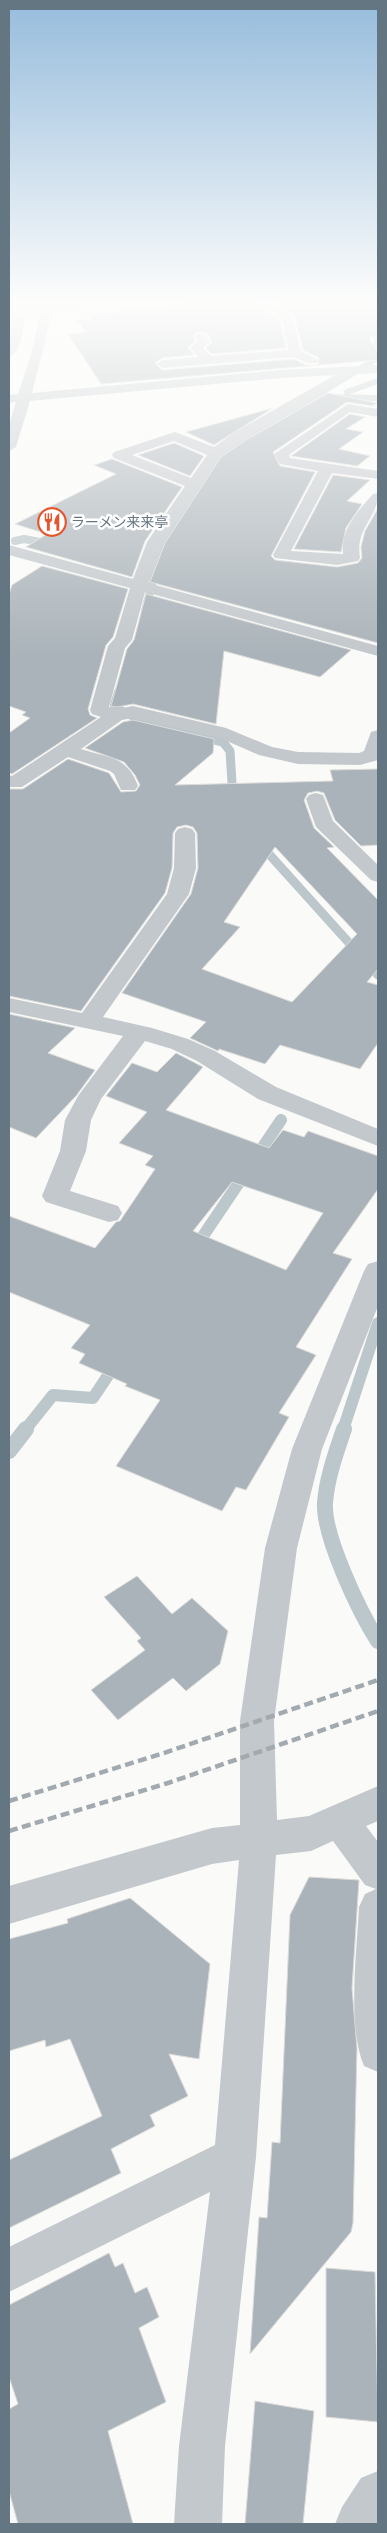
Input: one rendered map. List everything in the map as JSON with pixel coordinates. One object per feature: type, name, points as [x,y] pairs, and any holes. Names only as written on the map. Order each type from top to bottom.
[{"type":"street","points":[[9,447],[13,419]]},
{"type":"street","points":[[267,419],[240,435],[215,453],[192,484],[156,542],[139,585],[99,710],[116,714],[133,712],[226,734],[266,752],[298,758],[360,759],[376,756],[378,736]]},
{"type":"street","points":[[332,419],[281,454],[286,460],[327,468],[378,474]]},
{"type":"street","points":[[192,484],[119,455],[175,436],[215,453]]},
{"type":"street","points":[[327,468],[281,555],[352,558],[349,547],[352,532],[378,497]]},
{"type":"street","points":[[352,532],[369,534]]},
{"type":"street","points":[[9,550],[378,651]]},
{"type":"street","points":[[9,781],[14,783],[66,750],[116,714]]},
{"type":"street","points":[[66,750],[117,767],[122,772],[128,786]]},
{"type":"street","points":[[316,799],[323,823],[378,876]]},
{"type":"street","points":[[88,1022],[178,894],[184,868],[185,833]]},
{"type":"street","points":[[9,1005],[137,1032],[180,1044],[206,1056],[267,1092],[378,1138]]},
{"type":"street","points":[[109,1213],[54,1196],[73,1151],[78,1120],[90,1096],[132,1042],[137,1032]]},
{"type":"street","points":[[198,2524],[202,2446],[235,2157],[259,1841],[257,1721],[281,1548],[307,1449],[378,1271]]},
{"type":"street","points":[[9,1905],[212,1846],[311,1833],[378,1803]]},
{"type":"street","points":[[340,1821],[378,1872]]},
{"type":"street","points":[[378,1907],[375,1997],[378,2052]]},
{"type":"street","points":[[9,2270],[235,2157]]},
{"type":"street","points":[[359,2524],[378,2495]]},
{"type":"building","points":[[232,419],[255,419],[214,445],[186,432]]},
{"type":"building","points":[[282,419],[322,419],[273,452],[280,466],[315,472],[271,556],[275,560],[337,567],[358,563],[362,558],[361,547],[365,531],[378,508],[378,643],[150,582],[165,543],[221,457]]},
{"type":"building","points":[[343,419],[362,419],[346,429],[363,432],[339,449],[370,456],[357,466],[291,456]]},
{"type":"building","points":[[174,443],[204,456],[190,476],[138,455]]},
{"type":"building","points":[[112,459],[182,487],[145,541],[132,577],[26,547],[47,534],[15,524],[116,474],[94,465]]},
{"type":"building","points":[[333,475],[370,480],[347,501],[362,504],[346,528],[341,552],[294,549]]},
{"type":"building","points":[[42,566],[128,589],[113,637],[106,645],[88,709],[90,715],[97,718],[12,774],[9,773],[9,733],[30,718],[22,715],[26,712],[9,706],[9,594],[12,585]]},
{"type":"building","points":[[146,594],[351,650],[320,677],[224,651],[216,724],[133,704],[117,707],[111,706],[127,649],[134,640]]},
{"type":"building","points":[[133,720],[214,739],[213,753],[175,785],[333,781],[330,770],[378,769],[378,845],[361,846],[335,820],[324,793],[317,791],[308,793],[304,800],[314,828],[334,847],[327,848],[378,900],[378,969],[367,982],[378,985],[378,1043],[360,1069],[280,1045],[265,1064],[219,1049],[218,1051],[190,1038],[206,1022],[122,993],[191,894],[198,868],[197,833],[193,827],[186,825],[177,827],[173,833],[172,868],[165,893],[81,1011],[9,996],[9,789],[23,789],[68,759],[109,773],[121,792],[136,791],[140,785],[135,775],[124,762],[85,748],[123,722]],"holes":[[[275,847],[357,934],[292,1002],[202,969],[240,927],[224,922]]]},
{"type":"building","points":[[9,1014],[75,1028],[48,1053],[95,1070],[76,1096],[36,1138],[9,1127]]},
{"type":"building","points":[[176,1053],[203,1067],[166,1110],[269,1148],[283,1130],[304,1137],[308,1131],[378,1156],[378,1189],[333,1253],[352,1259],[296,1347],[316,1355],[279,1413],[289,1417],[246,1490],[236,1487],[222,1511],[116,1466],[160,1400],[125,1386],[127,1384],[79,1363],[85,1354],[71,1348],[90,1325],[9,1292],[9,1216],[95,1248],[116,1222],[120,1221],[155,1169],[145,1165],[153,1156],[119,1143],[147,1112],[106,1096],[132,1063],[157,1072]],"holes":[[[232,1182],[323,1213],[286,1270],[193,1231]]]},
{"type":"building","points":[[137,1576],[172,1614],[192,1598],[228,1631],[220,1664],[186,1691],[173,1678],[118,1720],[91,1690],[145,1650],[137,1641],[141,1638],[104,1597]]},
{"type":"building","points":[[309,1877],[359,1880],[352,1988],[357,2048],[353,2223],[351,2232],[250,2354],[259,2217],[267,2218],[272,2142],[280,2143],[290,1915]]},
{"type":"building","points":[[130,1898],[210,1964],[199,2059],[169,2054],[188,2096],[150,2115],[155,2126],[111,2149],[121,2173],[9,2228],[9,2160],[102,2116],[70,2039],[46,2047],[45,2040],[9,2051],[9,1939],[68,1923],[67,1919]]},
{"type":"building","points":[[109,2253],[115,2267],[123,2263],[135,2293],[147,2287],[159,2317],[139,2328],[166,2402],[108,2431],[133,2524],[18,2524],[9,2491],[9,2409],[18,2404],[9,2377],[9,2305]]},
{"type":"building","points":[[326,2268],[375,2272],[378,2422],[326,2417]]},
{"type":"building","points":[[255,2401],[314,2411],[303,2524],[245,2524]]},
{"type":"waterway","points":[[196,494],[228,450],[278,419]]},
{"type":"waterway","points":[[145,611],[159,557],[168,534],[197,493]]},
{"type":"waterway","points":[[15,541],[24,539],[51,544]]},
{"type":"waterway","points":[[118,692],[114,705],[124,712],[157,726],[203,737]]},
{"type":"waterway","points":[[198,736],[223,742],[230,751],[233,799]]},
{"type":"waterway","points":[[259,843],[378,975]]},
{"type":"waterway","points":[[195,1248],[281,1120]]},
{"type":"waterway","points":[[343,1430],[378,1323]]},
{"type":"waterway","points":[[25,1430],[53,1395],[93,1398],[117,1362]]},
{"type":"waterway","points":[[9,1451],[26,1429]]},
{"type":"waterway","points":[[344,1429],[328,1484],[325,1503],[326,1517],[330,1535],[344,1574],[378,1641]]},
{"type":"railway","points":[[9,1801],[161,1754],[378,1680]]},
{"type":"railway","points":[[9,1831],[168,1783],[378,1711]]},
{"type":"place","name":"ラーメン来来亭","points":[[52,522]]}]
